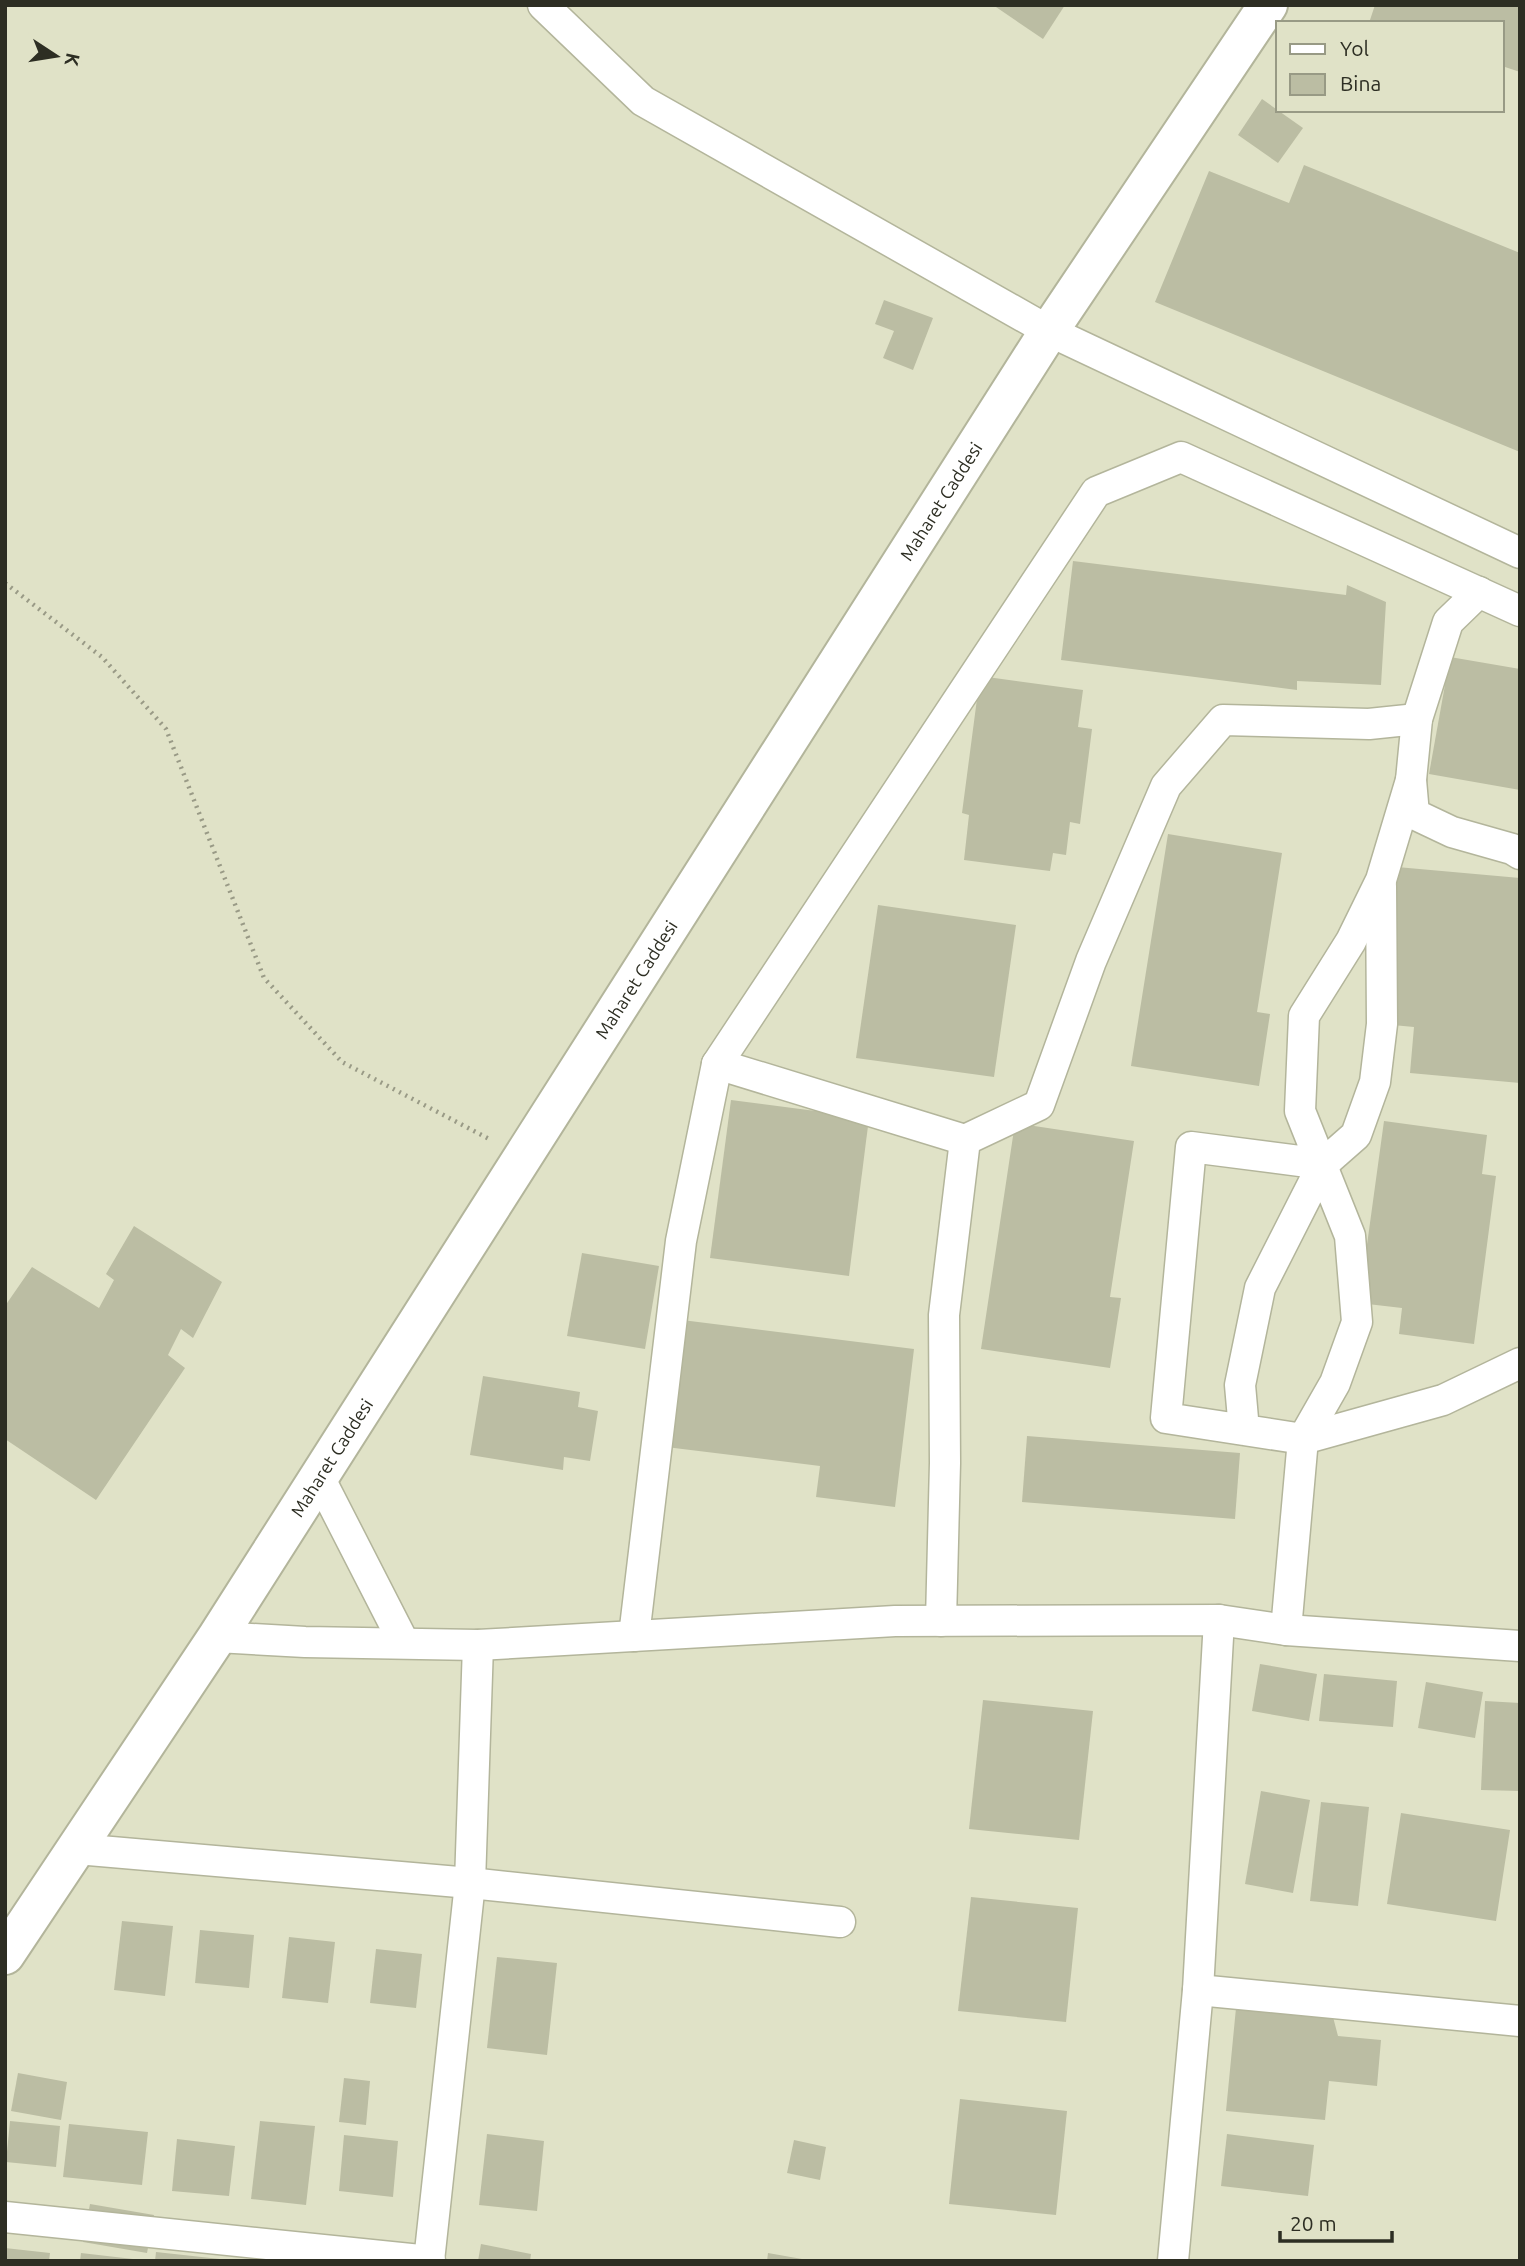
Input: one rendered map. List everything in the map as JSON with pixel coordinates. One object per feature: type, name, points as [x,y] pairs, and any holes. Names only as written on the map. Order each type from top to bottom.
[{"type":"street","points":[[543,5],[643,101],[1049,331],[1520,553]]},
{"type":"street","name":"Maharet Caddesi","points":[[5,1955],[217,1637],[1049,331],[1268,5]]},
{"type":"street","points":[[635,1636],[681,1241],[717,1064],[1096,492],[1181,457],[1520,611]]},
{"type":"street","points":[[1286,1630],[1303,1439],[1335,1383],[1357,1322],[1350,1236],[1300,1111],[1304,1016],[1351,941],[1381,880],[1411,780],[1418,719],[1448,622],[1479,592]]},
{"type":"street","points":[[717,1064],[965,1140],[1039,1105],[1091,961],[1166,786],[1223,720],[1369,724],[1418,719]]},
{"type":"street","points":[[1411,780],[1414,814],[1452,832],[1512,849],[1520,854]]},
{"type":"street","points":[[1244,1430],[1240,1385],[1260,1288],[1323,1164],[1356,1135],[1375,1082],[1382,1024],[1381,880]]},
{"type":"street","points":[[941,1621],[945,1463],[944,1315],[965,1140]]},
{"type":"street","points":[[1323,1164],[1191,1147],[1166,1418],[1303,1439],[1443,1400],[1520,1363]]},
{"type":"street","points":[[319,1477],[404,1643]]},
{"type":"street","points":[[1173,2261],[1198,1990],[1219,1620]]},
{"type":"street","points":[[217,1637],[305,1642],[478,1645],[895,1621],[1219,1620],[1286,1630],[1520,1646]]},
{"type":"street","points":[[5,2217],[429,2261],[470,1883],[478,1645]]},
{"type":"street","points":[[76,1849],[470,1883],[839,1922]]},
{"type":"street","points":[[1198,1990],[1520,2021]]},
{"type":"path","points":[[5,583],[102,657],[166,729],[264,978],[341,1062],[523,1156]]},
{"type":"building","points":[[993,5],[1065,5],[1043,39]]},
{"type":"building","points":[[1375,5],[1520,5],[1520,72],[1504,67],[1504,21],[1370,20]]},
{"type":"building","points":[[1262,99],[1276,109],[1276,112],[1280,112],[1303,128],[1278,163],[1238,135]]},
{"type":"building","points":[[1304,165],[1520,253],[1520,452],[1155,302],[1209,171],[1289,203]]},
{"type":"building","points":[[884,300],[933,318],[913,370],[883,358],[894,331],[875,324]]},
{"type":"building","points":[[1073,561],[1346,595],[1347,585],[1386,602],[1381,685],[1297,681],[1297,690],[1061,660]]},
{"type":"building","points":[[1450,657],[1520,669],[1520,790],[1429,774]]},
{"type":"building","points":[[980,676],[1083,690],[1078,727],[1092,729],[1080,824],[1070,822],[1066,855],[1053,853],[1050,871],[964,860],[969,815],[962,813]]},
{"type":"building","points":[[1168,834],[1282,853],[1257,1012],[1270,1014],[1259,1086],[1131,1066]]},
{"type":"building","points":[[1397,867],[1520,878],[1520,1083],[1410,1073],[1414,1027],[1382,1024]]},
{"type":"building","points":[[878,905],[1016,925],[994,1077],[856,1058]]},
{"type":"building","points":[[731,1100],[869,1118],[849,1276],[710,1258]]},
{"type":"building","points":[[1384,1121],[1487,1135],[1482,1174],[1496,1176],[1474,1344],[1399,1334],[1402,1308],[1359,1303]]},
{"type":"building","points":[[1015,1123],[1134,1141],[1110,1297],[1121,1298],[1110,1368],[981,1349]]},
{"type":"building","points":[[134,1226],[222,1282],[193,1338],[181,1329],[168,1355],[185,1368],[96,1500],[5,1439],[5,1306],[32,1267],[99,1308],[114,1280],[106,1274]]},
{"type":"building","points":[[582,1253],[659,1266],[645,1349],[567,1336]]},
{"type":"building","points":[[682,1320],[914,1349],[895,1507],[816,1497],[820,1466],[666,1447]]},
{"type":"building","points":[[483,1376],[580,1392],[578,1407],[598,1411],[590,1461],[564,1457],[563,1470],[470,1455]]},
{"type":"building","points":[[1027,1436],[1240,1453],[1235,1519],[1022,1502]]},
{"type":"building","points":[[1260,1664],[1317,1674],[1309,1721],[1252,1711]]},
{"type":"building","points":[[1324,1674],[1397,1681],[1393,1727],[1319,1721]]},
{"type":"building","points":[[1426,1682],[1483,1692],[1475,1738],[1418,1728]]},
{"type":"building","points":[[983,1700],[1093,1711],[1079,1840],[969,1829]]},
{"type":"building","points":[[1485,1701],[1520,1703],[1520,1791],[1481,1790]]},
{"type":"building","points":[[1261,1791],[1310,1800],[1293,1893],[1245,1884]]},
{"type":"building","points":[[1321,1802],[1369,1807],[1358,1906],[1310,1901]]},
{"type":"building","points":[[1401,1813],[1510,1830],[1496,1921],[1387,1904]]},
{"type":"building","points":[[971,1897],[1078,1908],[1066,2022],[958,2011]]},
{"type":"building","points":[[122,1921],[173,1926],[165,1996],[114,1990]]},
{"type":"building","points":[[200,1930],[254,1935],[249,1988],[195,1983]]},
{"type":"building","points":[[289,1937],[335,1942],[328,2003],[282,1998]]},
{"type":"building","points":[[376,1949],[422,1954],[416,2008],[370,2003]]},
{"type":"building","points":[[497,1957],[557,1963],[547,2055],[487,2048]]},
{"type":"building","points":[[1236,2008],[1333,2017],[1338,2036],[1381,2040],[1377,2086],[1329,2081],[1325,2120],[1226,2111]]},
{"type":"building","points":[[18,2073],[67,2082],[61,2120],[11,2111]]},
{"type":"building","points":[[344,2078],[370,2081],[366,2125],[339,2122]]},
{"type":"building","points":[[960,2099],[1067,2111],[1056,2215],[949,2204]]},
{"type":"building","points":[[10,2121],[60,2126],[56,2167],[6,2162]]},
{"type":"building","points":[[260,2121],[315,2126],[306,2205],[251,2199]]},
{"type":"building","points":[[69,2124],[148,2132],[142,2185],[63,2177]]},
{"type":"building","points":[[487,2134],[544,2141],[537,2211],[479,2205]]},
{"type":"building","points":[[1227,2134],[1314,2145],[1308,2196],[1221,2186]]},
{"type":"building","points":[[344,2135],[398,2141],[393,2197],[339,2191]]},
{"type":"building","points":[[177,2139],[235,2146],[229,2196],[172,2191]]},
{"type":"building","points":[[794,2140],[826,2147],[820,2180],[787,2173]]},
{"type":"building","points":[[90,2204],[154,2215],[147,2253],[83,2242]]},
{"type":"building","points":[[481,2244],[531,2254],[530,2261],[478,2261]]},
{"type":"building","points":[[5,2248],[50,2253],[49,2261],[5,2261]]},
{"type":"building","points":[[156,2252],[220,2259],[220,2261],[155,2261]]},
{"type":"building","points":[[81,2253],[133,2259],[133,2261],[80,2261]]},
{"type":"building","points":[[768,2253],[802,2259],[802,2261],[767,2261]]}]
